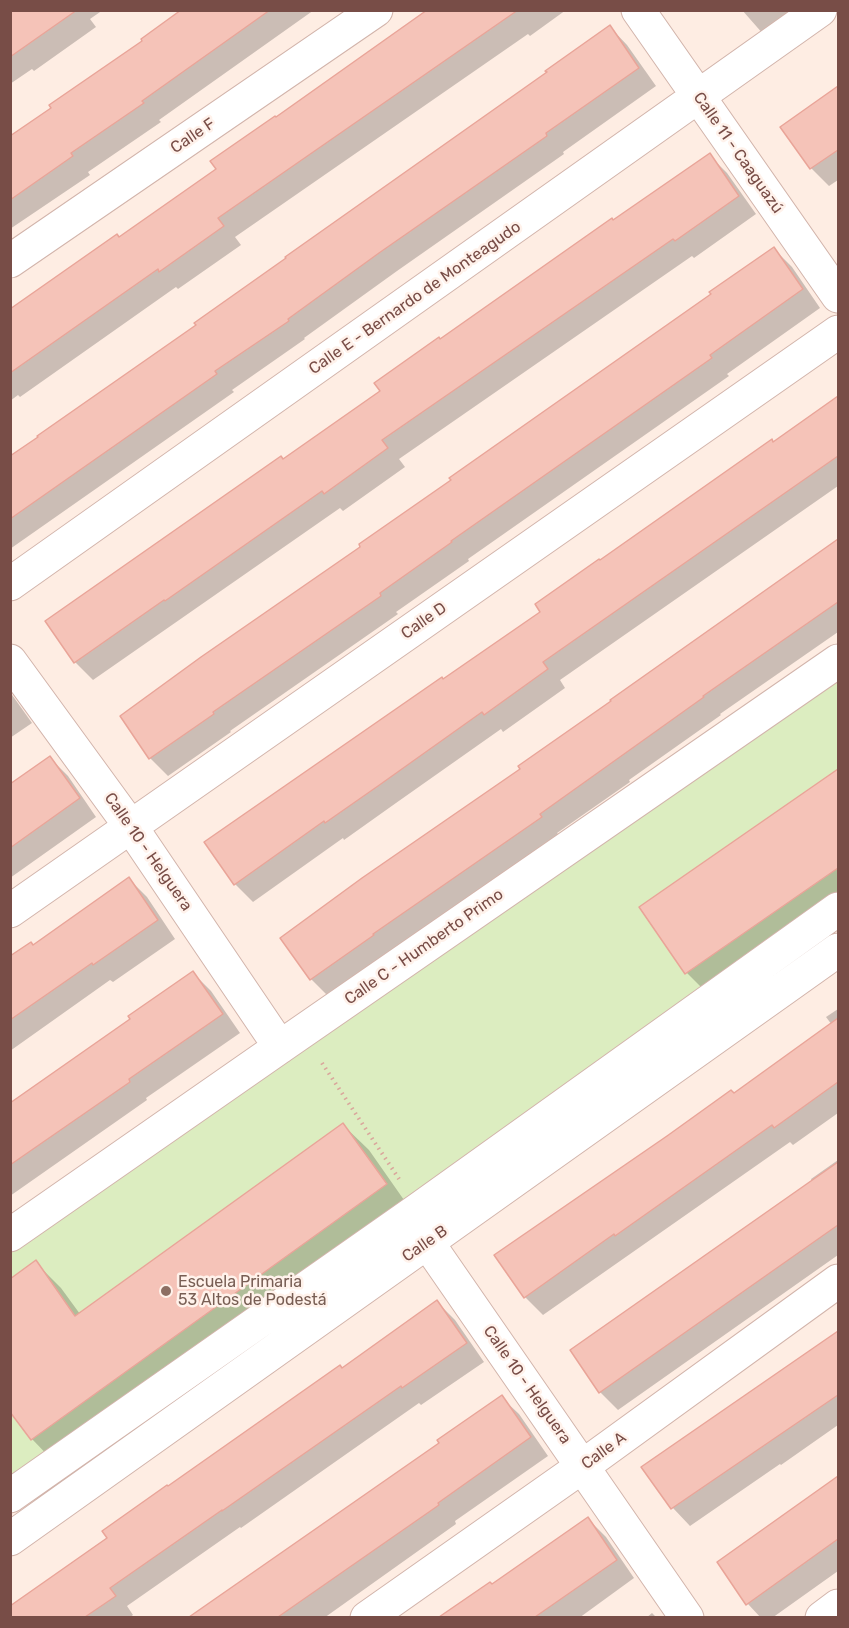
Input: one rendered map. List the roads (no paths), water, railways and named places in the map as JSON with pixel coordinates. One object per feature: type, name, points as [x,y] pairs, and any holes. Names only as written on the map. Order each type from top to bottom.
[{"type":"street","name":"Calle F","points":[[10,261],[376,10]]},
{"type":"street","name":"Calle 11 - Caaguazú","points":[[638,10],[838,296]]},
{"type":"street","name":"Calle E - Bernardo de Monteagudo","points":[[10,584],[819,10]]},
{"type":"street","name":"Calle D","points":[[10,911],[838,332]]},
{"type":"street","name":"Calle 10 - Helguera","points":[[10,661],[131,827],[291,1039]]},
{"type":"street","name":"Calle C - Humberto Primo","points":[[10,1235],[838,661]]},
{"type":"street","name":"Calle B","points":[[10,1496],[419,1209],[838,909]]},
{"type":"street","name":"Calle B","points":[[10,1539],[838,950]]},
{"type":"street","name":"Calle 10 - Helguera","points":[[427,1242],[687,1617]]},
{"type":"street","name":"Calle A","points":[[367,1617],[583,1466],[838,1281]]},
{"type":"street","points":[[822,1617],[838,1606]]},
{"type":"place","name":"Escuela Primaria 53 Altos de Podestá","points":[[166,1291]]}]
